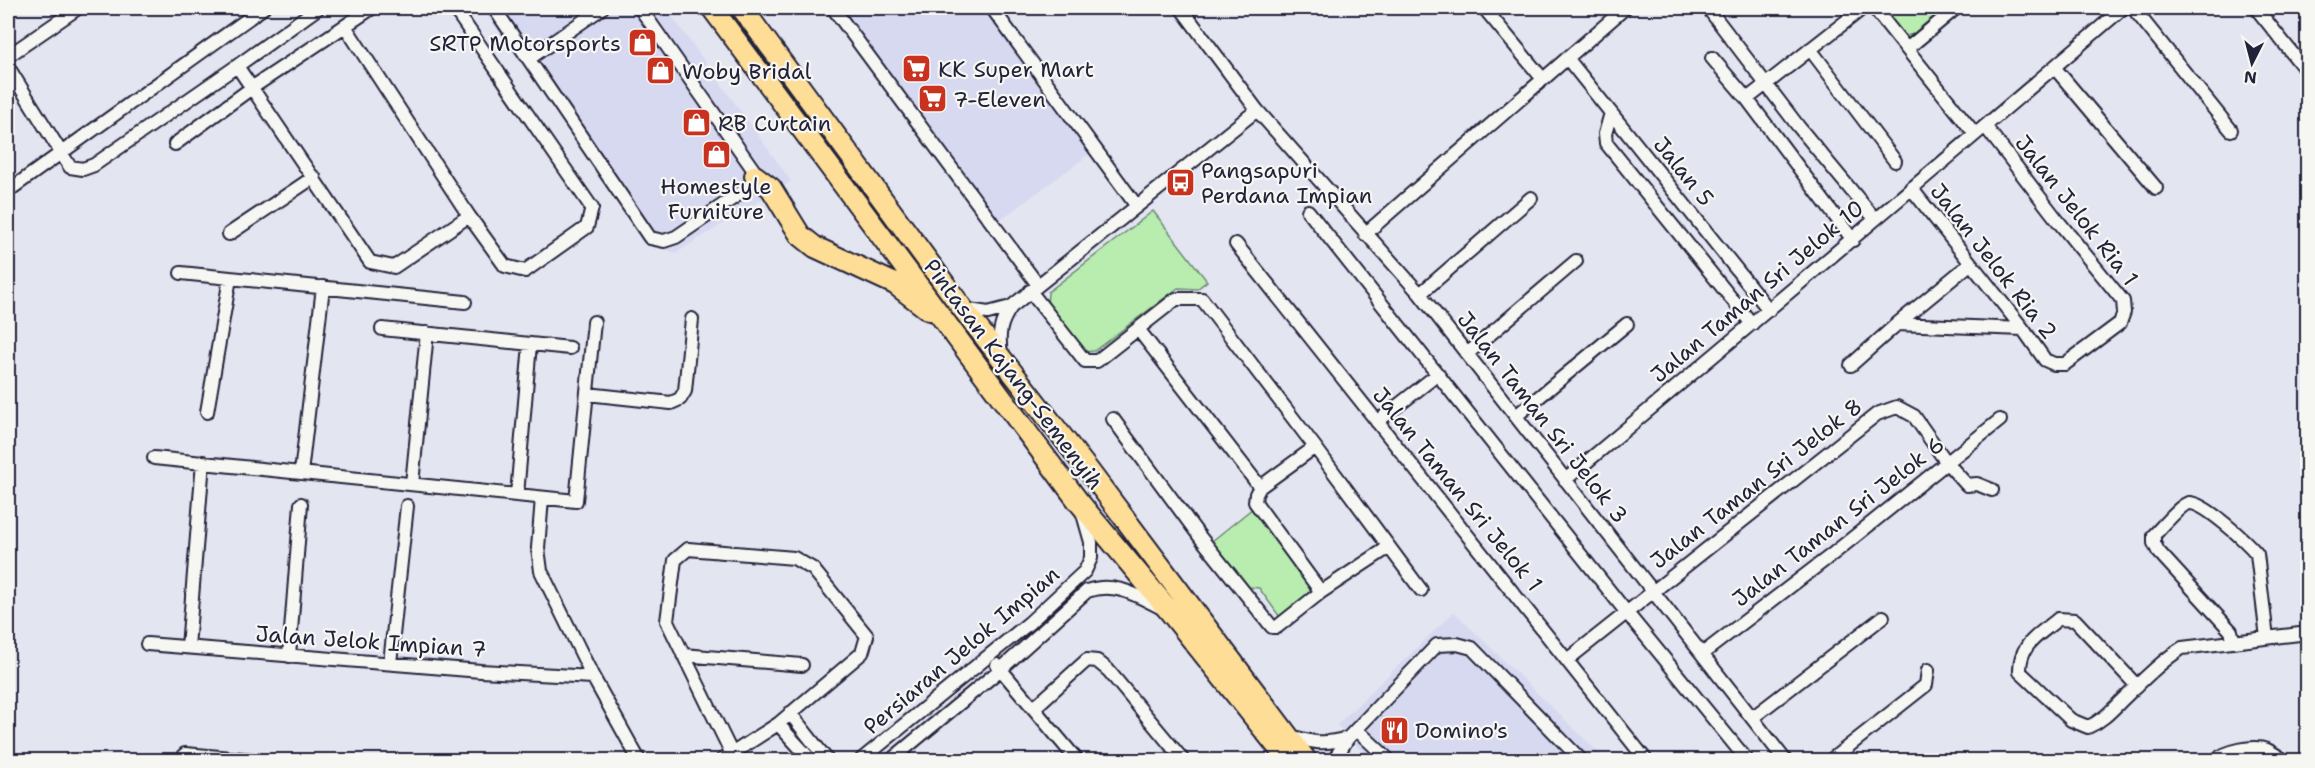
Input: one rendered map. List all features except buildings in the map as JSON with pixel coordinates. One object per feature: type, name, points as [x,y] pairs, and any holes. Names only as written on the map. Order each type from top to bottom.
[{"type":"highway","name":"Pintasan Kajang-Semenyih","points":[[712,8],[1078,501],[1288,760]]},
{"type":"highway","name":"Pintasan Kajang-Semenyih","points":[[742,8],[963,309],[1089,471],[1306,760]]},
{"type":"highway","points":[[755,176],[771,188],[800,234],[814,247],[895,284],[943,320]]},
{"type":"street","points":[[8,56],[78,8]]},
{"type":"street","points":[[8,191],[262,8]]},
{"type":"street","points":[[8,67],[60,153],[70,166],[82,169],[93,165],[318,8]]},
{"type":"street","points":[[175,144],[253,87],[372,8]]},
{"type":"street","points":[[345,26],[469,216],[505,266],[525,271],[587,227],[592,208],[454,8]]},
{"type":"street","points":[[494,8],[650,238],[664,241],[676,237],[745,190],[755,176],[755,172],[640,8]]},
{"type":"street","points":[[530,58],[602,8]]},
{"type":"street","points":[[833,8],[1085,361],[1097,361],[1176,299],[1202,299],[1316,447],[1420,590]]},
{"type":"street","points":[[992,8],[1136,205]]},
{"type":"street","name":"Jalan Taman Sri Jelok 3","points":[[1181,8],[1257,110],[1420,294],[1785,760]]},
{"type":"street","points":[[1484,8],[1542,78]]},
{"type":"street","points":[[1708,8],[1798,126],[1875,219]]},
{"type":"street","points":[[1747,99],[1810,49],[1848,12],[1863,8]]},
{"type":"street","name":"Jalan Jelok Ria 1","points":[[1874,8],[2123,301],[2124,312],[2120,323],[2065,364],[2054,364],[2044,360]]},
{"type":"street","points":[[1908,48],[1956,8]]},
{"type":"street","name":"Jalan Taman Sri Jelok 10","points":[[1565,480],[1853,240],[2123,8]]},
{"type":"street","points":[[2133,8],[2231,130]]},
{"type":"street","points":[[2256,8],[2307,72]]},
{"type":"street","points":[[1365,234],[1567,58],[1618,10]]},
{"type":"street","points":[[1810,49],[1895,161]]},
{"type":"street","name":"Jalan 5","points":[[1567,58],[1769,310]]},
{"type":"street","points":[[1712,58],[1747,99],[1853,240]]},
{"type":"street","points":[[237,66],[370,262],[394,267],[469,216]]},
{"type":"street","points":[[2054,67],[2156,188]]},
{"type":"street","points":[[1002,360],[999,330],[1002,320],[1011,307],[1257,110]]},
{"type":"street","points":[[1611,113],[1605,134],[1606,143],[1752,324]]},
{"type":"street","points":[[229,234],[314,177]]},
{"type":"street","name":"Jalan Jelok Ria 2","points":[[1911,188],[2023,329],[2044,360]]},
{"type":"street","points":[[1420,294],[1531,198]]},
{"type":"street","points":[[1308,211],[1627,614],[1747,760]]},
{"type":"street","name":"Jalan Taman Sri Jelok 1","points":[[1236,244],[1646,760]]},
{"type":"street","points":[[1467,354],[1576,261]]},
{"type":"street","points":[[1851,365],[1970,264]]},
{"type":"street","points":[[181,273],[465,302]]},
{"type":"street","points":[[207,412],[230,278]]},
{"type":"street","points":[[301,473],[323,287]]},
{"type":"street","points":[[963,309],[988,313],[1011,307]]},
{"type":"street","points":[[587,394],[671,403],[680,399],[685,391],[692,319]]},
{"type":"street","points":[[154,458],[576,501],[594,322]]},
{"type":"street","points":[[1516,416],[1628,324]]},
{"type":"street","points":[[1897,324],[2023,329]]},
{"type":"street","points":[[382,329],[570,348]]},
{"type":"street","points":[[1138,329],[1260,487]]},
{"type":"street","points":[[412,484],[427,333]]},
{"type":"street","points":[[517,495],[530,344]]},
{"type":"street","points":[[1377,422],[1438,374]]},
{"type":"street","name":"Jalan Taman Sri Jelok 8","points":[[1568,660],[1877,414],[1897,407],[1914,416],[1947,463],[1967,485],[1977,484],[1992,490]]},
{"type":"street","points":[[1113,418],[1200,537],[1272,627],[1277,627],[1321,592],[1389,547]]},
{"type":"street","name":"Jalan Taman Sri Jelok 6","points":[[1702,654],[2000,420]]},
{"type":"street","points":[[1316,447],[1260,487],[1255,502],[1321,592]]},
{"type":"street","points":[[188,647],[192,570],[203,462]]},
{"type":"street","points":[[542,498],[538,548],[541,571],[593,677],[639,760]]},
{"type":"street","name":"Persiaran Jelok Impian","points":[[861,760],[1029,623],[1085,571],[1091,558],[1091,542],[1078,501]]},
{"type":"street","points":[[2234,642],[2231,631],[2158,551],[2154,543],[2154,535],[2183,505],[2190,503],[2202,507],[2257,554],[2267,638]]},
{"type":"street","points":[[289,656],[301,504]]},
{"type":"street","points":[[390,663],[406,506]]},
{"type":"street","points":[[688,549],[794,558],[813,569],[867,636],[862,653],[790,713],[778,724],[727,757],[667,621],[675,560],[688,549]]},
{"type":"street","name":"Persiaran Jelok Impian","points":[[891,760],[1001,669],[1087,591],[1098,587],[1123,590],[1171,613]]},
{"type":"street","points":[[1752,718],[1883,617]]},
{"type":"street","points":[[2137,686],[2075,620],[2058,619],[2024,647],[2019,660],[2020,672],[2071,720],[2088,727],[2098,723],[2137,686],[2165,659],[2182,648],[2307,633]]},
{"type":"street","name":"Jalan Jelok Impian 7","points":[[147,644],[593,677]]},
{"type":"street","points":[[1334,760],[1352,734],[1437,645],[1457,644],[1472,648],[1581,760]]},
{"type":"street","points":[[683,655],[802,665]]},
{"type":"street","points":[[988,656],[1077,760]]},
{"type":"street","points":[[1034,708],[1081,664],[1087,660],[1097,661],[1108,670],[1183,760]]},
{"type":"street","points":[[1831,760],[1926,685],[1928,670]]},
{"type":"street","points":[[790,713],[827,760]]},
{"type":"street","points":[[778,724],[811,760]]},
{"type":"street","points":[[1286,735],[1312,742],[1328,743],[1352,734]]},
{"type":"street","points":[[1352,734],[1389,760]]},
{"type":"street","points":[[2216,760],[2220,756],[2252,748],[2266,750],[2284,760]]},
{"type":"street","points":[[185,754],[232,760],[254,760]]},
{"type":"shaded area","points":[[482,8],[666,8],[791,181],[676,253],[647,243]]},
{"type":"shaded area","points":[[840,8],[984,8],[1091,153],[997,222]]},
{"type":"shaded area","points":[[1454,612],[1606,760],[1370,760],[1337,725]]},
{"type":"green space","points":[[1880,8],[1944,8],[1913,34],[1907,36],[1901,33]]},
{"type":"green space","points":[[1153,211],[1207,281],[1197,289],[1178,288],[1094,351],[1084,352],[1047,308],[1048,292]]},
{"type":"green space","points":[[1253,508],[1317,591],[1282,620],[1259,588],[1249,587],[1212,541]]},
{"type":"place","name":"SRTP Motorsports","points":[[642,43]]},
{"type":"place","name":"KK Super Mart","points":[[917,69]]},
{"type":"place","name":"Woby Bridal","points":[[661,71]]},
{"type":"place","name":"7-Eleven","points":[[932,99]]},
{"type":"place","name":"RB Curtain","points":[[697,123]]},
{"type":"place","name":"Homestyle Furniture","points":[[716,154]]},
{"type":"place","name":"Pangsapuri Perdana Impian","points":[[1180,183]]},
{"type":"place","name":"Domino's","points":[[1394,730]]}]
